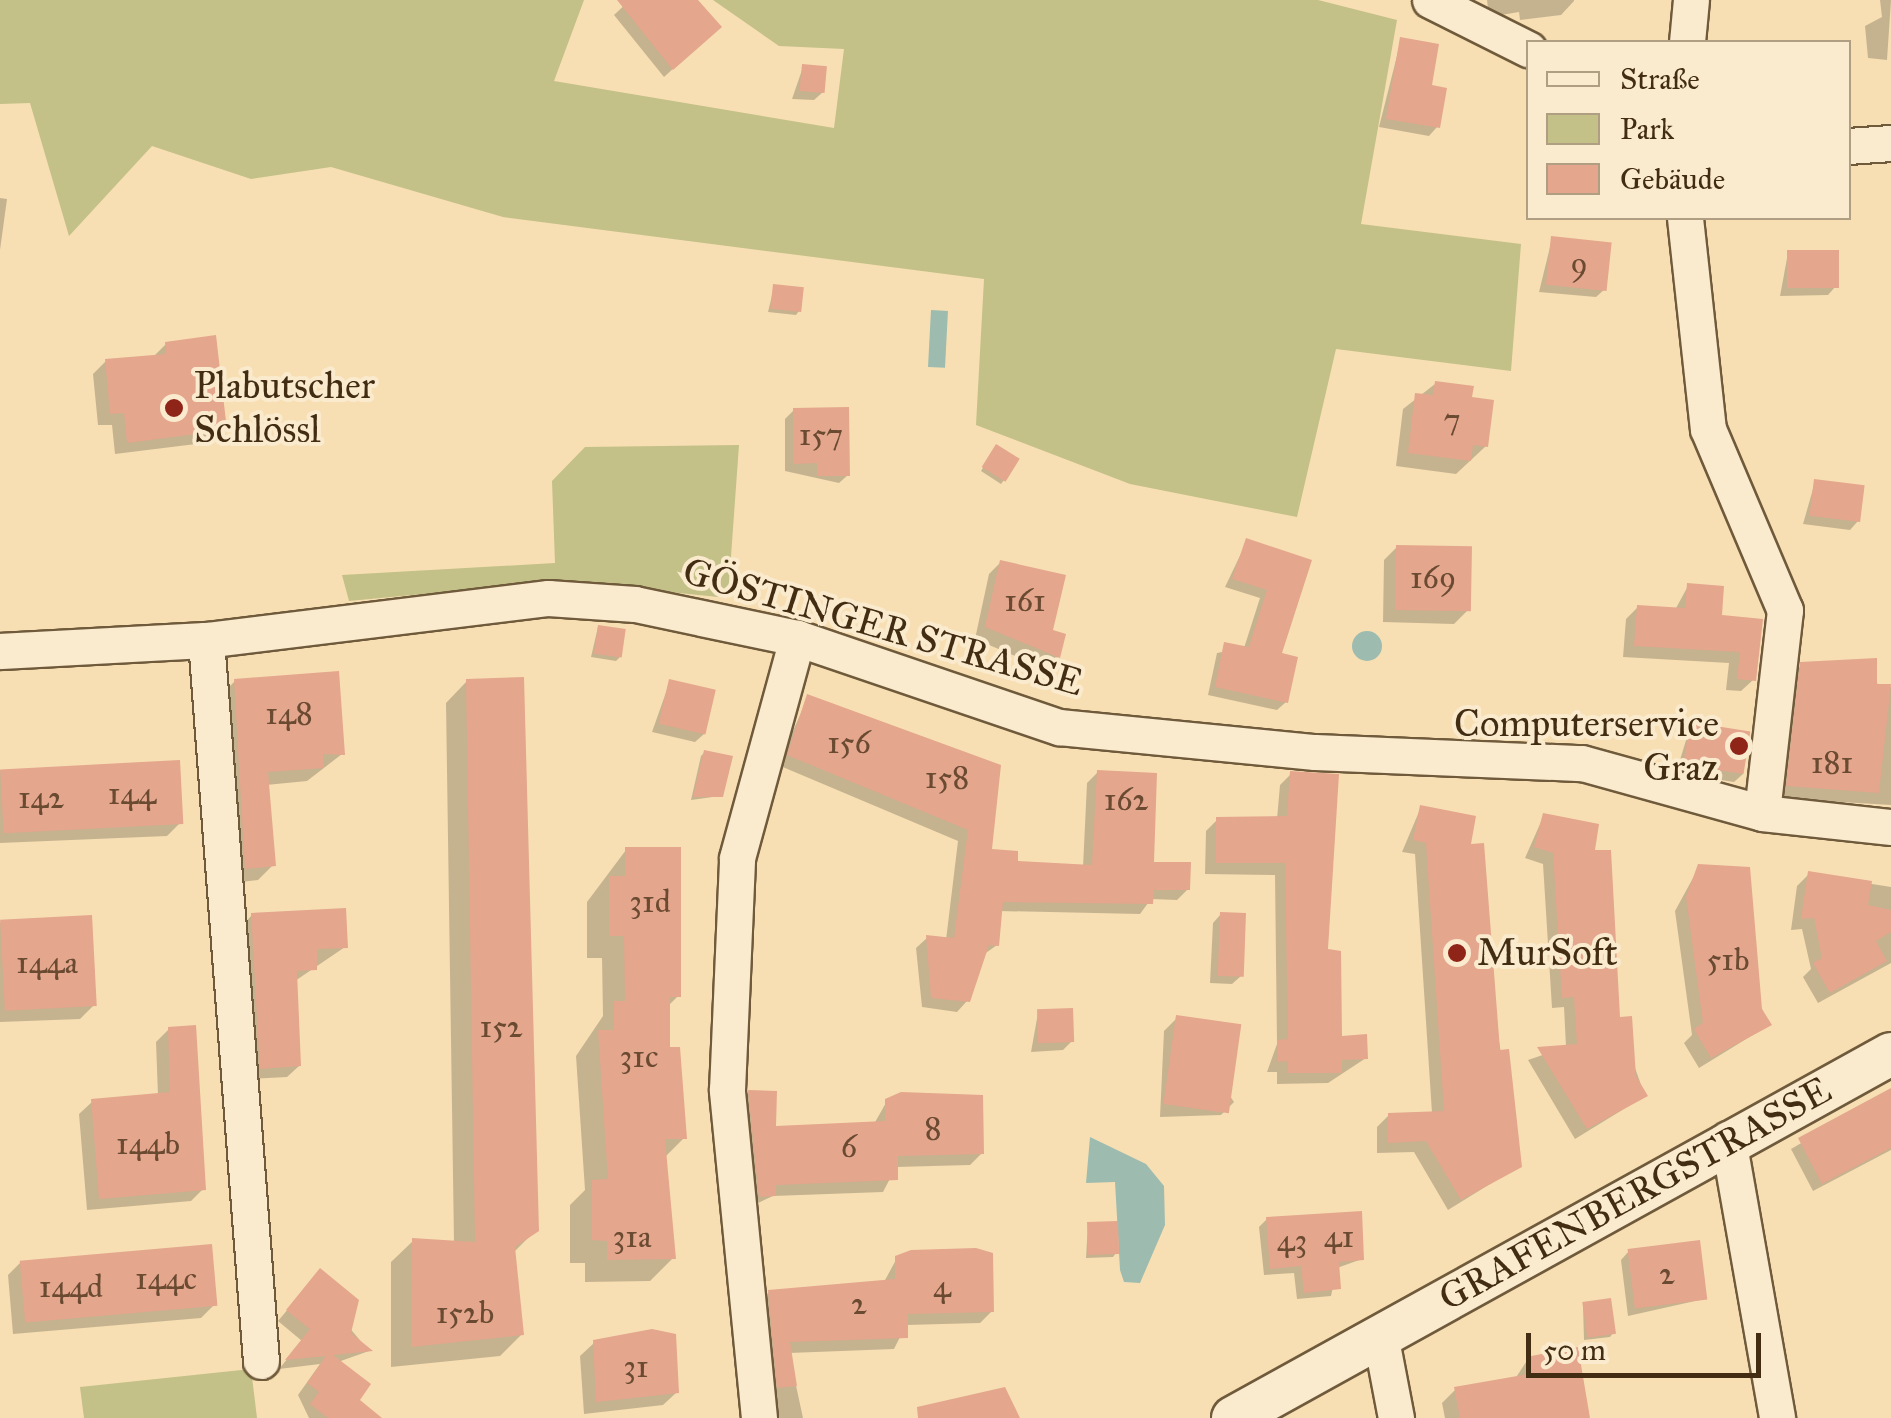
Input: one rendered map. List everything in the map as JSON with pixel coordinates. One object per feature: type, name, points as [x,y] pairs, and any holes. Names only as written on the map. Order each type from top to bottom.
[{"type":"street","points":[[1431,0],[1526,48]]},
{"type":"street","points":[[1687,40],[1691,0]]},
{"type":"street","points":[[1851,146],[1891,144]]},
{"type":"street","points":[[1684,220],[1708,428],[1785,610],[1762,813]]},
{"type":"street","name":"GÖSTINGER STRASSE","points":[[0,651],[206,640],[548,598],[702,612],[797,638],[1059,727],[1315,752],[1582,763],[1762,813],[1891,827]]},
{"type":"street","points":[[759,1418],[728,1081],[737,858],[797,638]]},
{"type":"street","points":[[206,640],[262,1361]]},
{"type":"street","name":"GRAFENBERGSTRASSE","points":[[1234,1418],[1728,1140],[1891,1054]]},
{"type":"street","points":[[1728,1140],[1776,1418]]},
{"type":"street","points":[[1380,1334],[1396,1418]]},
{"type":"green space","points":[[0,0],[584,0],[554,81],[834,128],[844,49],[779,46],[713,0],[1318,0],[1397,20],[1361,224],[1521,244],[1511,371],[1336,349],[1297,517],[1130,484],[976,425],[984,279],[503,217],[331,167],[251,179],[152,146],[69,236],[30,103],[0,104]]},
{"type":"green space","points":[[739,445],[728,598],[561,581],[349,601],[342,575],[555,563],[552,481],[585,447]]},
{"type":"green space","points":[[251,1369],[257,1418],[84,1418],[80,1387]]},
{"type":"shaded area","points":[[931,310],[948,311],[945,368],[928,367]]},
{"type":"shaded area","points":[[1367,631],[1378,635],[1382,646],[1378,657],[1367,661],[1356,657],[1352,646],[1356,635]]},
{"type":"shaded area","points":[[1090,1137],[1146,1164],[1164,1186],[1165,1225],[1140,1283],[1124,1282],[1120,1270],[1115,1182],[1086,1183]]},
{"type":"building","points":[[617,0],[698,0],[722,27],[673,70]]},
{"type":"building","points":[[1400,37],[1439,44],[1432,85],[1447,88],[1440,128],[1386,119]]},
{"type":"building","points":[[802,64],[827,66],[825,93],[800,91]]},
{"type":"building","points":[[1551,236],[1612,242],[1607,291],[1546,285]]},
{"type":"building","points":[[1787,250],[1839,250],[1839,288],[1787,288]]},
{"type":"building","points":[[773,284],[804,287],[801,312],[770,309]]},
{"type":"building","name":"Plabutscher Schlössl","points":[[216,335],[227,430],[127,443],[124,413],[110,414],[105,359],[166,354],[165,342]]},
{"type":"building","points":[[1435,381],[1474,386],[1472,397],[1494,400],[1488,447],[1473,445],[1471,461],[1408,453],[1415,393],[1433,395]]},
{"type":"building","points":[[849,407],[850,476],[817,476],[817,463],[793,464],[793,408]]},
{"type":"building","points":[[996,444],[1020,459],[1005,482],[982,467]]},
{"type":"building","points":[[1814,479],[1865,485],[1860,522],[1809,516]]},
{"type":"building","points":[[1246,538],[1312,560],[1282,653],[1298,657],[1288,703],[1215,687],[1224,642],[1249,647],[1267,590],[1232,579]]},
{"type":"building","points":[[1396,545],[1472,546],[1471,611],[1395,610]]},
{"type":"building","points":[[1000,560],[1066,575],[1053,630],[1066,634],[1060,658],[985,627]]},
{"type":"building","points":[[1687,583],[1724,586],[1722,615],[1763,619],[1756,681],[1737,679],[1740,652],[1634,646],[1637,605],[1685,608]]},
{"type":"building","points":[[598,625],[626,629],[622,658],[594,654]]},
{"type":"building","points":[[1877,658],[1877,684],[1891,684],[1879,793],[1786,786],[1800,662]]},
{"type":"building","points":[[339,671],[345,755],[323,754],[324,768],[268,772],[276,866],[245,869],[234,679]]},
{"type":"building","points":[[524,677],[539,1231],[515,1247],[524,1335],[411,1347],[412,1238],[475,1242],[466,679]]},
{"type":"building","points":[[669,679],[716,690],[705,735],[659,724]]},
{"type":"building","points":[[807,694],[1001,765],[992,849],[1018,851],[1018,861],[1092,865],[1097,770],[1157,773],[1154,862],[1191,862],[1190,890],[1154,890],[1153,904],[1003,902],[999,946],[989,945],[970,1002],[931,998],[926,935],[954,938],[968,830],[787,755]]},
{"type":"building","points":[[1690,722],[1750,732],[1744,774],[1683,764]]},
{"type":"building","points":[[704,750],[733,756],[723,797],[693,797]]},
{"type":"building","points":[[180,760],[183,824],[4,833],[0,769]]},
{"type":"building","points":[[1290,771],[1339,774],[1328,949],[1341,951],[1342,1036],[1367,1034],[1368,1059],[1342,1060],[1342,1073],[1288,1073],[1288,1061],[1278,1062],[1277,1040],[1288,1039],[1285,863],[1216,863],[1216,817],[1287,816]]},
{"type":"building","points":[[1420,805],[1476,816],[1471,844],[1484,843],[1500,1050],[1509,1049],[1522,1167],[1461,1200],[1426,1141],[1388,1143],[1388,1113],[1444,1111],[1426,843],[1413,840]]},
{"type":"building","points":[[1543,813],[1599,824],[1595,850],[1611,850],[1620,1017],[1632,1016],[1636,1076],[1648,1096],[1587,1129],[1537,1047],[1577,1044],[1574,997],[1562,998],[1553,853],[1534,847]]},
{"type":"building","points":[[625,847],[681,847],[681,997],[670,997],[670,1047],[680,1047],[687,1139],[665,1139],[676,1259],[607,1260],[607,1241],[592,1240],[592,1180],[608,1179],[598,1030],[614,1030],[614,1001],[625,1001],[624,936],[609,936],[609,876],[625,876]]},
{"type":"building","points":[[1698,864],[1750,867],[1762,1009],[1772,1025],[1711,1058],[1694,1029],[1703,1023],[1686,897]]},
{"type":"building","points":[[1808,871],[1872,881],[1868,905],[1891,910],[1891,932],[1876,941],[1887,961],[1830,993],[1813,963],[1822,958],[1814,918],[1801,919]]},
{"type":"building","points":[[346,908],[348,948],[317,949],[317,970],[297,971],[301,1066],[260,1069],[251,913]]},
{"type":"building","points":[[1220,912],[1246,913],[1244,977],[1218,976]]},
{"type":"building","points":[[92,915],[97,1006],[5,1011],[0,920]]},
{"type":"building","points":[[1073,1008],[1074,1042],[1038,1043],[1037,1009]]},
{"type":"building","points":[[1176,1015],[1241,1024],[1229,1113],[1163,1104]]},
{"type":"building","points":[[196,1025],[206,1190],[99,1199],[91,1099],[170,1092],[168,1027]]},
{"type":"building","points":[[1891,1088],[1891,1148],[1822,1184],[1798,1138]]},
{"type":"building","points":[[748,1090],[777,1091],[776,1126],[885,1121],[885,1099],[901,1092],[983,1095],[984,1154],[898,1156],[898,1180],[776,1185],[776,1196],[759,1197]]},
{"type":"building","points":[[1362,1211],[1364,1260],[1339,1262],[1341,1289],[1304,1293],[1301,1266],[1270,1269],[1266,1217]]},
{"type":"building","points":[[1118,1221],[1119,1254],[1088,1255],[1087,1222]]},
{"type":"building","points":[[1700,1240],[1707,1300],[1635,1308],[1628,1249]]},
{"type":"building","points":[[212,1244],[217,1306],[25,1323],[20,1261]]},
{"type":"building","points":[[976,1248],[993,1253],[994,1312],[908,1314],[908,1338],[790,1342],[797,1386],[777,1388],[768,1290],[895,1279],[895,1256],[911,1250]]},
{"type":"building","points":[[320,1268],[359,1300],[351,1333],[373,1351],[333,1355],[371,1384],[360,1400],[382,1418],[328,1418],[310,1404],[319,1392],[307,1383],[326,1356],[285,1360],[310,1329],[286,1310]]},
{"type":"building","points":[[1611,1298],[1616,1334],[1587,1338],[1582,1302]]},
{"type":"building","points":[[652,1329],[676,1334],[679,1393],[596,1402],[593,1340]]},
{"type":"building","points":[[1578,1347],[1590,1418],[1460,1418],[1454,1387],[1529,1374],[1526,1357]]},
{"type":"building","points":[[1005,1387],[1020,1418],[918,1418],[917,1407]]},
{"type":"place","name":"Plabutscher Schlössl","points":[[174,408]]},
{"type":"place","name":"Computerservice Graz","points":[[1739,746]]},
{"type":"place","name":"MurSoft","points":[[1457,953]]}]
